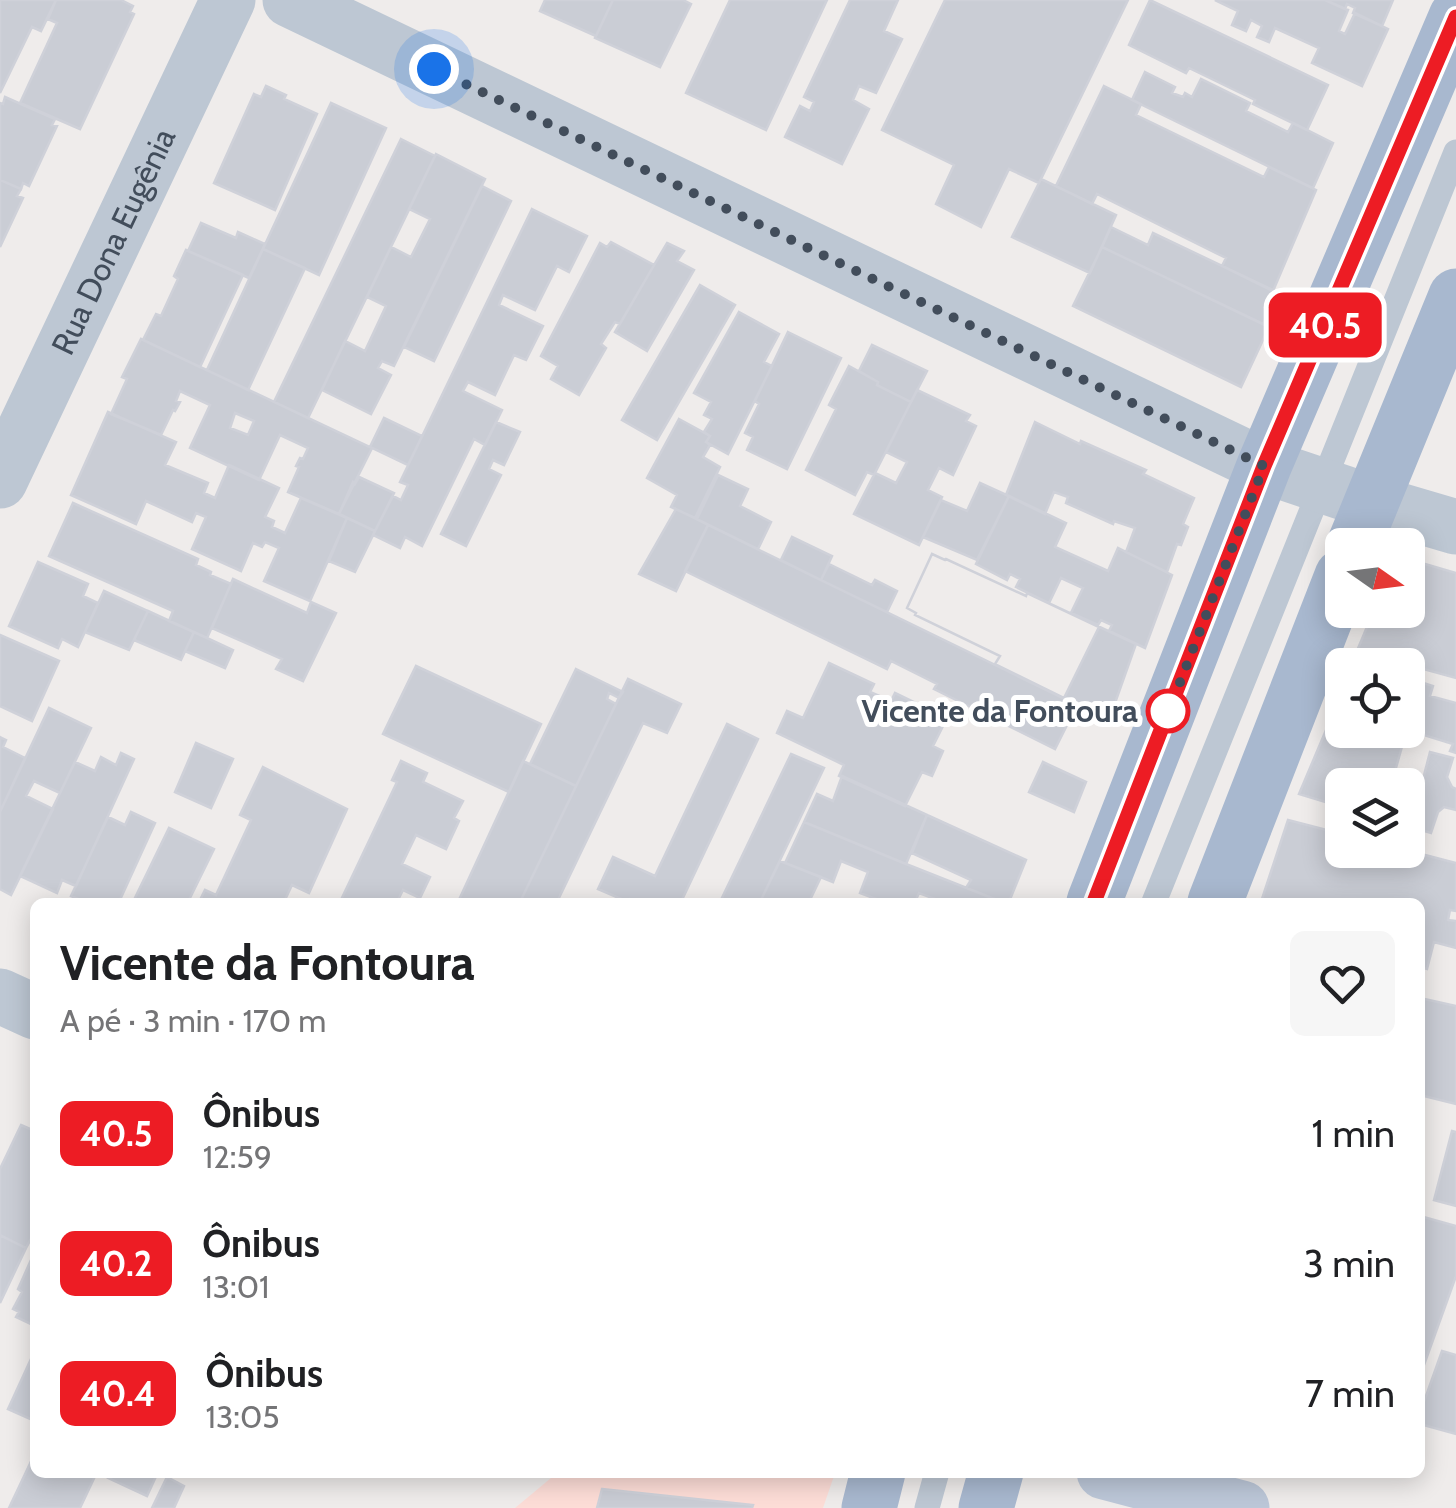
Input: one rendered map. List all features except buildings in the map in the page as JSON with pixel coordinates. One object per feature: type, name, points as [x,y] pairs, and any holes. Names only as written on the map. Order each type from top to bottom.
[{"type":"main road","points":[[1096,898],[1264,466],[1456,17]]},
{"type":"main road","points":[[1363,524],[1456,296]]},
{"type":"main road","points":[[1217,898],[1325,620]]},
{"type":"main road","points":[[869,1508],[876,1478]]},
{"type":"main road","points":[[986,1508],[994,1478]]},
{"type":"main road","points":[[1127,1478],[1242,1508]]},
{"type":"street","name":"Rua Dona Eugênia","points":[[0,482],[228,0]]},
{"type":"street","points":[[290,0],[1264,466],[1320,485],[1363,524],[1456,527]]},
{"type":"street","points":[[0,996],[30,1010]]},
{"type":"lane","points":[[1156,898],[1456,152]]},
{"type":"lane","points":[[927,1508],[935,1478]]},
{"type":"shaded area","points":[[551,1478],[833,1478],[823,1508],[515,1508]]},
{"type":"bus line","name":"40.5","points":[[1096,898],[1264,466],[1456,17]]},
{"type":"place","name":"Vicente da Fontoura","points":[[1168,711]]},
{"type":"route","points":[[434,69],[1264,466],[1165,721],[1168,711]]}]
